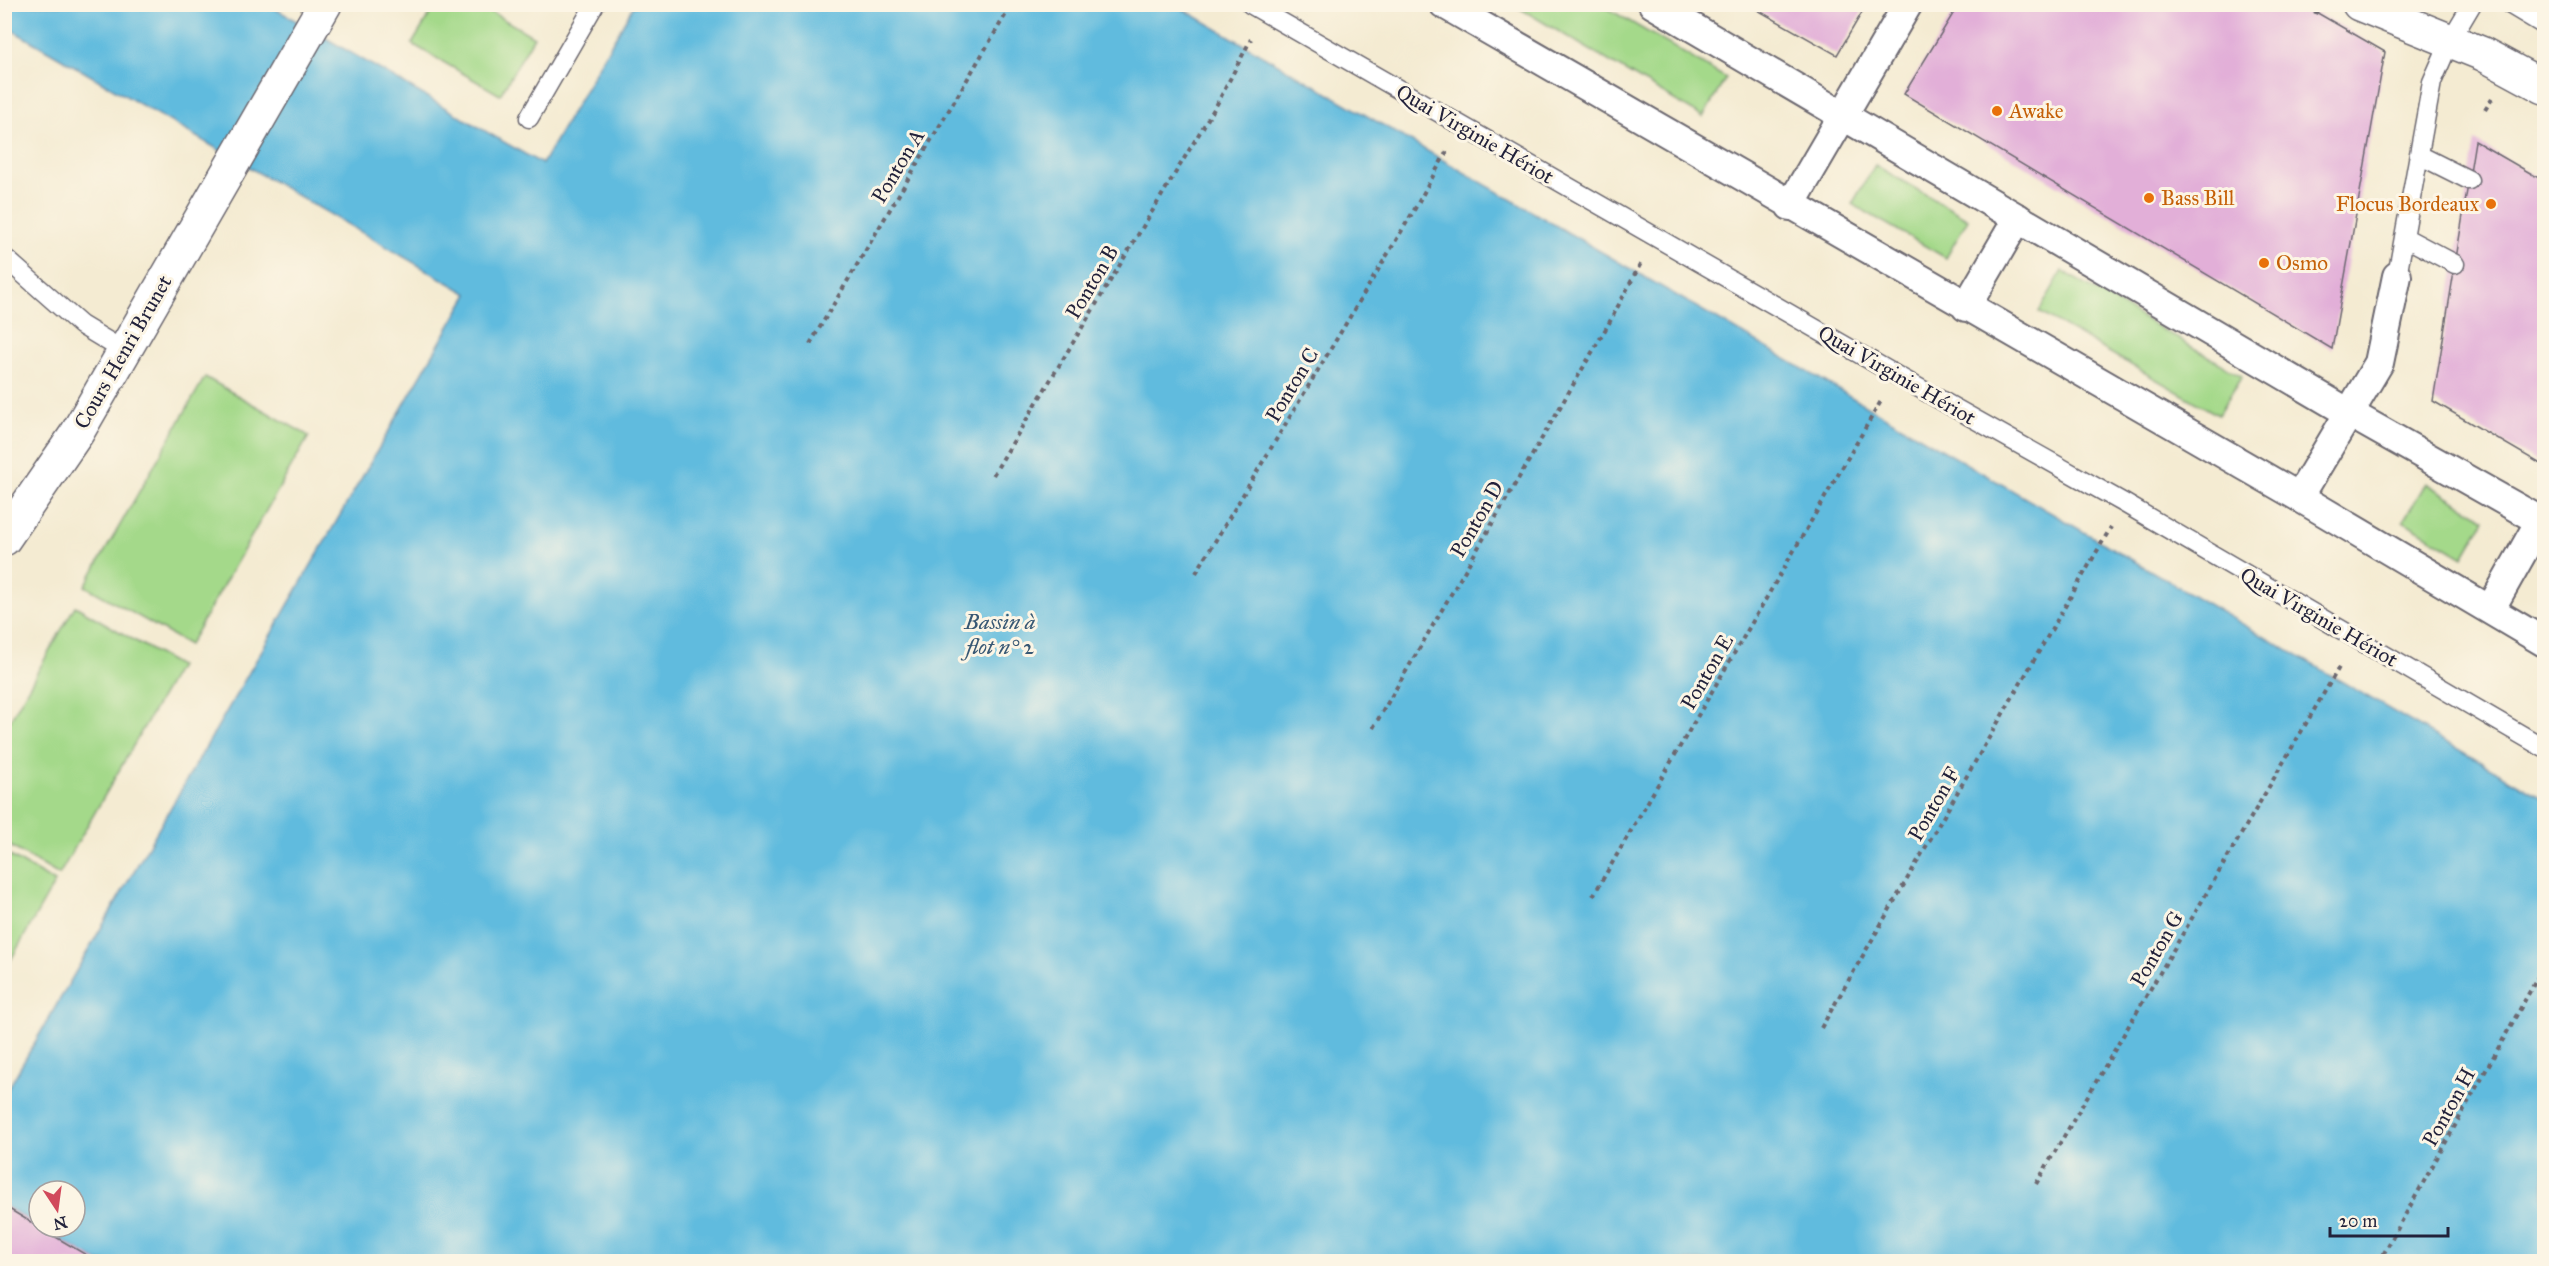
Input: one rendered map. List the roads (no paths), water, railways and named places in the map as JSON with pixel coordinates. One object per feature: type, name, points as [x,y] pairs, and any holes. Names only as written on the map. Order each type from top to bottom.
[{"type":"street","points":[[1653,4],[2349,413],[2542,522],[2490,610]]},
{"type":"street","points":[[1790,206],[1908,4]]},
{"type":"street","points":[[2360,4],[2484,54],[2544,87]]},
{"type":"street","points":[[1453,7],[1790,206],[2299,497],[2544,642]]},
{"type":"street","name":"Cours Henri Brunet","points":[[4,539],[76,433],[318,17]]},
{"type":"street","points":[[1966,307],[2018,218]]},
{"type":"street","points":[[2299,497],[2379,363],[2397,276]]},
{"type":"lane","points":[[529,118],[594,4]]},
{"type":"lane","name":"Quai Virginie Hériot","points":[[1250,4],[1896,375],[2124,503],[2544,748]]},
{"type":"lane","points":[[2397,276],[2432,82],[2450,41],[2472,4]]},
{"type":"lane","points":[[2509,4],[2544,25]]},
{"type":"lane","points":[[2419,155],[2469,180]]},
{"type":"lane","points":[[2404,237],[2455,264]]},
{"type":"lane","points":[[4,257],[81,325],[124,351]]},
{"type":"water","name":"Bassin à flot n° 2","points":[[5,5],[269,5],[542,164],[634,5],[1176,5],[2544,799],[2544,1261],[98,1262],[59,1239],[87,1239],[87,1179],[27,1179],[27,1220],[5,1206],[5,1094],[468,294],[5,26]]},
{"type":"place","name":"Awake","points":[[1997,111]]},
{"type":"place","name":"Bass Bill","points":[[2149,198]]},
{"type":"place","name":"Flocus Bordeaux","points":[[2491,204]]},
{"type":"place","name":"Osmo","points":[[2264,263]]}]
